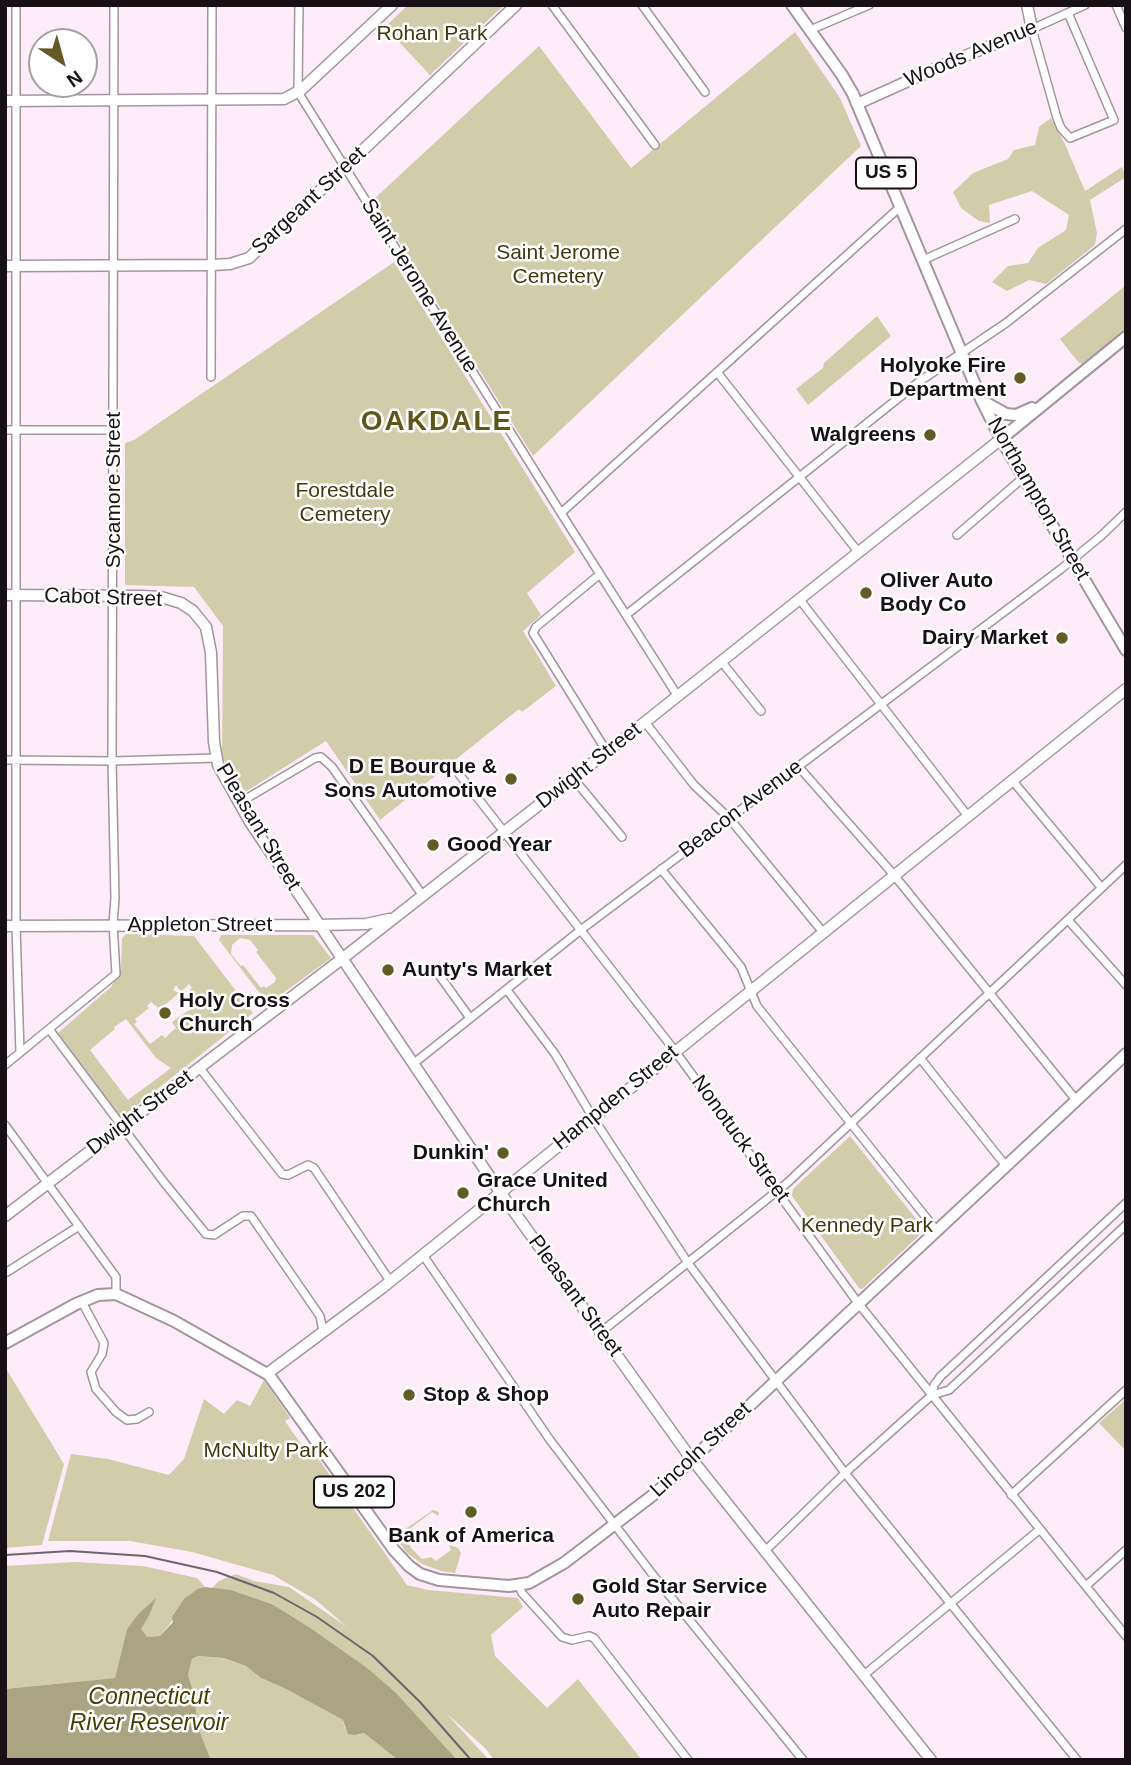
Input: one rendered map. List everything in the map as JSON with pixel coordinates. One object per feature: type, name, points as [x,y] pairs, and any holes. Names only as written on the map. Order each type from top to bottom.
[{"type":"main road","points":[[5,101],[284,99],[299,92],[392,5]]},
{"type":"main road","name":"Sargeant Street","points":[[11,266],[212,265],[230,264],[249,258],[516,5]]},
{"type":"main road","name":"Northampton Street","points":[[792,5],[846,80],[981,399],[1126,650]]},
{"type":"main road","points":[[1027,5],[1032,29]]},
{"type":"main road","name":"Woods Avenue","points":[[857,104],[1032,29]]},
{"type":"main road","points":[[1002,439],[1126,337]]},
{"type":"main road","points":[[981,399],[992,408],[1016,415],[1047,400]]},
{"type":"main road","name":"Dwight Street","points":[[5,1216],[504,833],[1002,439]]},
{"type":"main road","name":"Cabot Street","points":[[11,595],[113,594],[161,597],[181,603],[197,615]]},
{"type":"main road","name":"Pleasant Street","points":[[197,615],[206,627],[211,653],[214,742],[218,765],[239,803],[318,925],[500,1192],[692,1459],[931,1760]]},
{"type":"main road","name":"Hampden Street","points":[[268,1373],[423,1255],[592,1116],[1126,689]]},
{"type":"main road","name":"Appleton Street","points":[[11,926],[366,924],[394,918]]},
{"type":"main road","name":"Lincoln Street","points":[[268,1373],[394,1550],[409,1566],[420,1574],[439,1580],[519,1586],[544,1576],[657,1492],[1126,1054]]},
{"type":"main road","points":[[5,1343],[82,1302],[99,1295],[116,1294]]},
{"type":"main road","name":"US 202","points":[[116,1294],[174,1321],[268,1373]]},
{"type":"street","points":[[16,5],[18,101],[11,266],[17,430],[11,595],[17,760],[11,926],[20,1052]]},
{"type":"street","name":"Sycamore Street","points":[[48,1029],[116,974],[112,761],[114,5]]},
{"type":"street","points":[[211,377],[212,5]]},
{"type":"street","points":[[299,5],[299,92]]},
{"type":"street","points":[[552,5],[654,145]]},
{"type":"street","points":[[642,5],[705,93]]},
{"type":"street","points":[[810,30],[869,5]]},
{"type":"street","name":"Woods Avenue","points":[[1032,29],[1085,5]]},
{"type":"street","points":[[1116,5],[1126,28]]},
{"type":"street","points":[[1032,29],[1060,128],[1070,138],[1114,120],[1068,13]]},
{"type":"street","name":"Saint Jerome Avenue","points":[[299,92],[344,168],[677,695]]},
{"type":"street","points":[[561,513],[900,207]]},
{"type":"street","points":[[923,260],[1015,219]]},
{"type":"street","points":[[626,615],[920,381],[1006,323],[1126,229]]},
{"type":"street","points":[[717,372],[859,553]]},
{"type":"street","points":[[5,430],[114,430]]},
{"type":"street","points":[[957,535],[1024,477]]},
{"type":"street","name":"Beacon Avenue","points":[[413,1064],[582,929],[1073,559],[1126,512]]},
{"type":"street","points":[[600,574],[536,627],[533,633],[607,752]]},
{"type":"street","points":[[800,600],[967,815]]},
{"type":"street","points":[[722,661],[761,711]]},
{"type":"street","points":[[645,722],[694,785],[729,818],[822,931]]},
{"type":"street","points":[[239,803],[321,757],[332,767],[423,895]]},
{"type":"street","points":[[5,760],[217,758]]},
{"type":"street","points":[[799,766],[894,875],[1076,1100]]},
{"type":"street","name":"Nonotuck Street","points":[[459,774],[675,1051],[858,1303],[1126,1636]]},
{"type":"street","points":[[573,778],[622,837]]},
{"type":"street","points":[[1012,780],[1101,887]]},
{"type":"street","points":[[601,1332],[778,1191],[1126,865]]},
{"type":"street","points":[[661,869],[741,967],[757,1006],[937,1231]]},
{"type":"street","points":[[1068,920],[1126,985]]},
{"type":"street","points":[[435,968],[471,1018]]},
{"type":"street","points":[[507,990],[555,1054],[688,1263],[845,1473],[1077,1760]]},
{"type":"street","points":[[5,1065],[48,1029],[206,1234],[214,1235],[243,1216],[251,1216],[320,1316],[323,1331]]},
{"type":"street","points":[[920,1058],[1006,1166]]},
{"type":"street","points":[[200,1067],[282,1174],[288,1175],[308,1165],[314,1168],[390,1281]]},
{"type":"street","points":[[5,1125],[116,1277],[116,1294]]},
{"type":"street","points":[[932,1395],[934,1385],[940,1377],[1126,1203]]},
{"type":"street","points":[[764,1552],[845,1473],[932,1395],[949,1390],[1126,1225]]},
{"type":"street","points":[[7,1272],[79,1226]]},
{"type":"street","points":[[423,1255],[550,1440],[653,1575],[803,1760]]},
{"type":"street","points":[[82,1302],[104,1343],[102,1354],[91,1371],[96,1389],[116,1412],[127,1420],[137,1419],[149,1412]]},
{"type":"street","points":[[1011,1495],[1126,1390]]},
{"type":"street","points":[[864,1675],[1039,1530]]},
{"type":"street","points":[[1087,1585],[1126,1550]]},
{"type":"street","points":[[519,1586],[522,1593],[562,1637],[572,1640],[589,1636],[594,1638],[688,1760]]},
{"type":"green space","name":"Rohan Park","points":[[408,5],[504,5],[430,75],[385,27]]},
{"type":"green space","name":"Saint Jerome Cemetery","points":[[795,32],[840,98],[861,146],[533,456],[373,200],[539,46],[631,168]]},
{"type":"green space","points":[[1051,118],[1085,191],[1122,167],[1126,177],[1090,200],[1097,233],[1095,245],[1046,284],[1029,280],[1007,291],[992,282],[1008,266],[1028,263],[1038,248],[1066,230],[1069,215],[1032,191],[989,205],[990,223],[979,221],[961,208],[953,192],[973,173],[1008,159],[1014,150],[1035,145],[1039,127]]},
{"type":"green space","name":"Forestdale Cemetery","points":[[394,262],[575,552],[527,593],[541,615],[523,631],[556,686],[522,712],[519,709],[380,820],[326,741],[245,792],[222,757],[223,626],[194,587],[125,585],[125,443],[134,440]]},
{"type":"green space","points":[[1126,285],[1126,329],[1082,364],[1078,362],[1060,339]]},
{"type":"green space","points":[[877,316],[891,336],[808,405],[796,389],[823,368],[824,363]]},
{"type":"green space","points":[[126,934],[194,936],[253,1013],[120,1116],[58,1033],[111,987],[121,969],[122,938]],"holes":[[[189,984],[192,988],[189,990],[202,1001],[172,1022],[176,1028],[165,1038],[162,1035],[150,1044],[134,1024],[137,1022],[135,1019],[149,1008],[147,1006],[151,1002],[160,1009],[179,993],[173,990],[176,985],[181,992]],[[126,1019],[156,1058],[171,1068],[128,1100],[90,1050]]]},
{"type":"green space","points":[[221,935],[313,935],[331,958],[268,1004],[219,940]],"holes":[[[240,938],[250,940],[276,978],[275,982],[266,988],[261,988],[231,954],[232,945]]]},
{"type":"green space","name":"Kennedy Park","points":[[850,1136],[925,1230],[862,1289],[792,1196],[793,1189]]},
{"type":"green space","points":[[5,1367],[64,1464],[42,1545],[5,1548]]},
{"type":"green space","name":"McNulty Park","points":[[264,1380],[290,1418],[285,1421],[306,1451],[311,1448],[407,1585],[428,1590],[518,1598],[523,1607],[491,1635],[495,1656],[547,1708],[578,1679],[642,1760],[494,1760],[486,1749],[446,1713],[489,1760],[457,1760],[366,1667],[309,1627],[272,1604],[231,1590],[211,1589],[219,1581],[236,1574],[254,1581],[289,1587],[347,1627],[316,1600],[273,1575],[192,1552],[130,1541],[48,1541],[71,1454],[108,1459],[169,1475],[184,1459],[204,1399],[224,1414],[237,1400],[250,1406]]},
{"type":"green space","points":[[1126,1399],[1126,1451],[1099,1423]]},
{"type":"green space","points":[[433,1510],[439,1512],[438,1516],[432,1512],[404,1533],[411,1548],[422,1559],[431,1557],[436,1561],[451,1550],[449,1545],[458,1548],[461,1553],[455,1573],[422,1564],[407,1553],[396,1538]]},
{"type":"green space","points":[[75,1562],[143,1566],[197,1578],[205,1587],[199,1588],[160,1636],[147,1637],[140,1629],[150,1614],[155,1599],[139,1613],[127,1629],[115,1678],[5,1689],[5,1566]]},
{"type":"green space","points":[[198,1656],[224,1658],[246,1666],[261,1678],[343,1720],[345,1728],[355,1735],[364,1733],[398,1760],[211,1760],[197,1725],[195,1697],[188,1675],[192,1659]]},
{"type":"water","name":"Connecticut River Reservoir","points":[[199,1588],[231,1590],[272,1604],[309,1627],[366,1667],[396,1693],[457,1760],[398,1760],[364,1733],[348,1734],[343,1720],[261,1678],[246,1666],[224,1658],[198,1656],[192,1659],[188,1675],[195,1697],[197,1725],[211,1760],[5,1760],[5,1689],[115,1678],[127,1629],[139,1613],[156,1598],[141,1629],[147,1637],[160,1636],[173,1622],[172,1617],[184,1599]]},
{"type":"railway","points":[[5,1555],[70,1551],[145,1556],[217,1572],[274,1593],[317,1617],[373,1656],[420,1702],[471,1760]]},
{"type":"place","name":"Holyoke Fire Department","points":[[1020,378]]},
{"type":"place","name":"Walgreens","points":[[930,435]]},
{"type":"place","name":"Oliver Auto Body Co","points":[[866,593]]},
{"type":"place","name":"Dairy Market","points":[[1062,638]]},
{"type":"place","name":"D E Bourque & Sons Automotive","points":[[511,779]]},
{"type":"place","name":"Good Year","points":[[433,845]]},
{"type":"place","name":"Aunty's Market","points":[[388,970]]},
{"type":"place","name":"Holy Cross Church","points":[[165,1013]]},
{"type":"place","name":"Dunkin'","points":[[503,1153]]},
{"type":"place","name":"Grace United Church","points":[[463,1193]]},
{"type":"place","name":"Stop & Shop","points":[[409,1395]]},
{"type":"place","name":"Bank of America","points":[[471,1512]]},
{"type":"place","name":"Gold Star Service Auto Repair","points":[[578,1599]]},
{"type":"district","name":"OAKDALE","points":[[437,422]]}]
